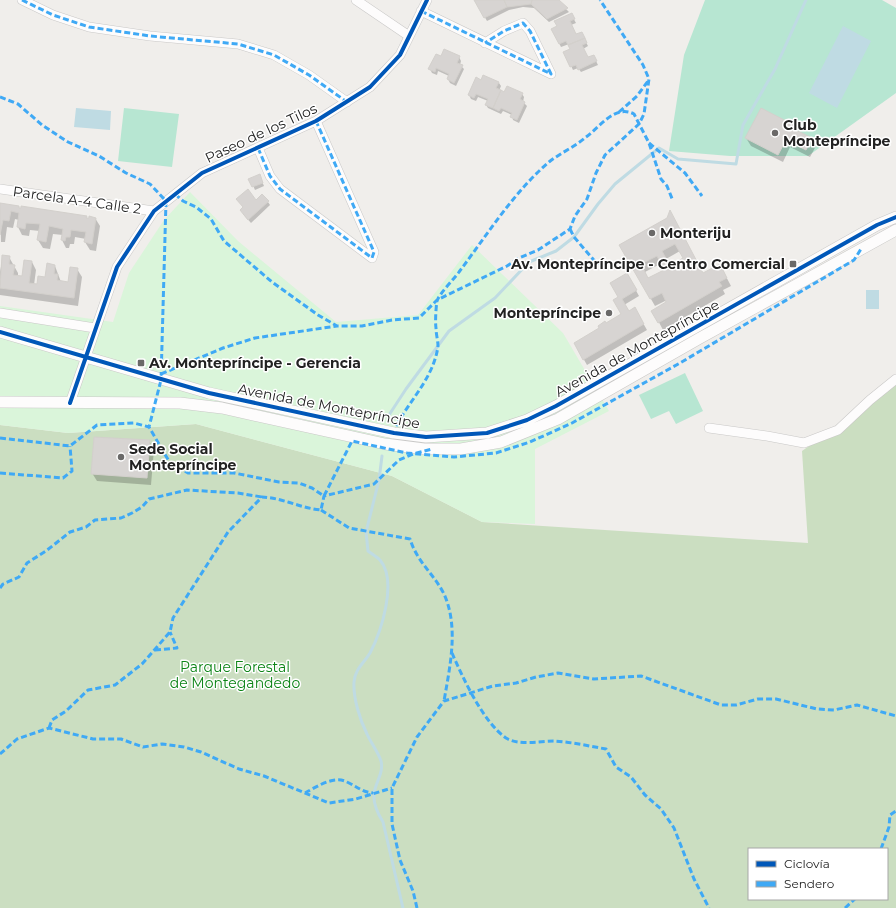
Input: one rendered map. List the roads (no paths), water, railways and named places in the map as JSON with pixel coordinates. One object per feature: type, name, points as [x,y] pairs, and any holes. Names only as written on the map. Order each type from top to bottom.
[{"type":"street","points":[[22,0],[53,15],[89,27],[150,36],[238,44],[274,55],[309,75],[347,102]]},
{"type":"street","points":[[356,0],[409,36]]},
{"type":"street","name":"Paseo de los Tilos","points":[[70,403],[117,267],[154,211],[202,173],[316,121],[370,87],[400,55],[427,0]]},
{"type":"street","points":[[421,11],[485,43],[551,74],[530,31],[523,23],[504,31],[485,43]]},
{"type":"street","points":[[258,148],[270,176],[280,189],[372,258],[374,252],[316,121]]},
{"type":"street","name":"Parcela A-4 Calle 2","points":[[0,189],[154,211]]},
{"type":"street","name":"Avenida de Montepríncipe","points":[[0,332],[208,393],[394,433],[426,436],[487,433],[527,420],[556,406],[877,225],[896,217]]},
{"type":"street","name":"Avenida de Montepríncipe","points":[[0,402],[194,404],[269,418],[385,444],[424,449],[461,449],[501,442],[558,419],[896,230]]},
{"type":"street","points":[[0,313],[95,328]]},
{"type":"street","points":[[709,428],[767,436],[804,444],[838,430],[870,400],[896,379]]},
{"type":"water","points":[[843,26],[871,41],[837,108],[809,93]]},
{"type":"water","points":[[76,108],[111,111],[110,130],[74,127]]},
{"type":"water","points":[[866,290],[879,290],[879,309],[866,309]]},
{"type":"waterway","points":[[389,415],[406,389],[449,331],[495,298],[529,262],[556,251],[574,237],[598,204],[615,184],[659,148],[678,159],[736,164],[743,125],[775,69],[806,0]]},
{"type":"waterway","points":[[382,456],[379,480],[366,532],[368,551],[380,560],[385,569],[388,580],[388,593],[379,633],[370,653],[356,673],[354,688],[356,702],[362,722],[382,765],[374,794],[374,801],[383,822],[403,908]]},
{"type":"place","name":"Club Montepríncipe","points":[[775,133]]},
{"type":"place","name":"Monteriju","points":[[652,233]]},
{"type":"place","name":"Av. Montepríncipe - Centro Comercial","points":[[793,264]]},
{"type":"place","name":"Montepríncipe","points":[[609,313]]},
{"type":"place","name":"Av. Montepríncipe - Gerencia","points":[[141,363]]},
{"type":"place","name":"Sede Social Montepríncipe","points":[[121,457]]},
{"type":"park label","name":"Parque Forestal de Montegandedo","points":[[235,676]]}]
